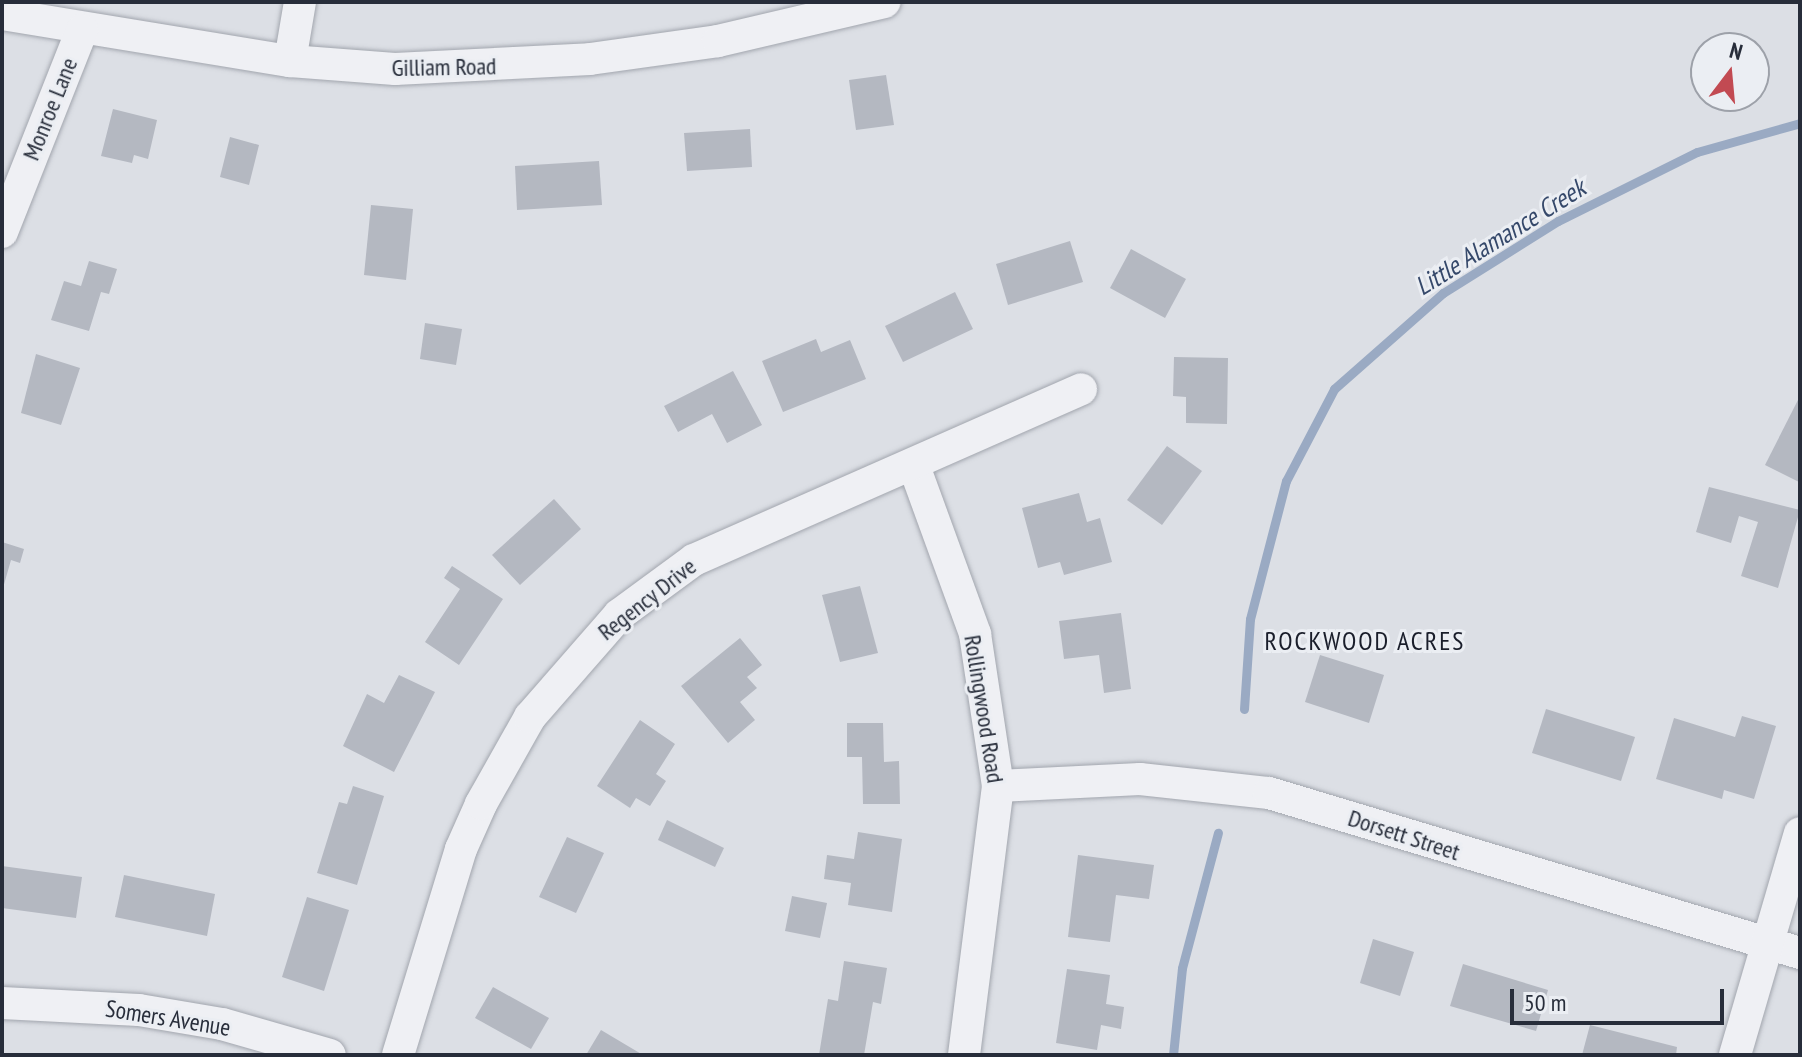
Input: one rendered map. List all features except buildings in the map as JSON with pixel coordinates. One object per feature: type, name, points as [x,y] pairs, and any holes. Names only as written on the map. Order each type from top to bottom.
[{"type":"street","points":[[290,61],[300,2]]},
{"type":"street","name":"Gilliam Road","points":[[2,14],[82,30],[290,61],[395,69],[590,59],[718,41],[884,2]]},
{"type":"street","name":"Monroe Lane","points":[[2,232],[82,30]]},
{"type":"street","name":"Regency Drive","points":[[398,1055],[452,877],[481,804],[530,717],[577,658],[619,615],[694,560],[791,514],[914,466],[1081,389]]},
{"type":"street","name":"Rollingwood Road","points":[[914,466],[975,634],[998,786],[964,1055]]},
{"type":"street","name":"Dorsett Street","points":[[998,786],[1140,779],[1269,793],[1800,953]]},
{"type":"street","points":[[1735,1055],[1800,833]]},
{"type":"street","name":"Somers Avenue","points":[[2,1003],[139,1010],[222,1024],[330,1055]]},
{"type":"waterway","name":"Little Alamance Creek","points":[[1244,709],[1250,619],[1286,481],[1334,389],[1443,293],[1558,221],[1697,152],[1800,123]]},
{"type":"waterway","name":"Little Alamance Creek","points":[[1173,1055],[1182,968],[1218,833]]},
{"type":"district","name":"ROCKWOOD ACRES","points":[[1365,641]]}]
